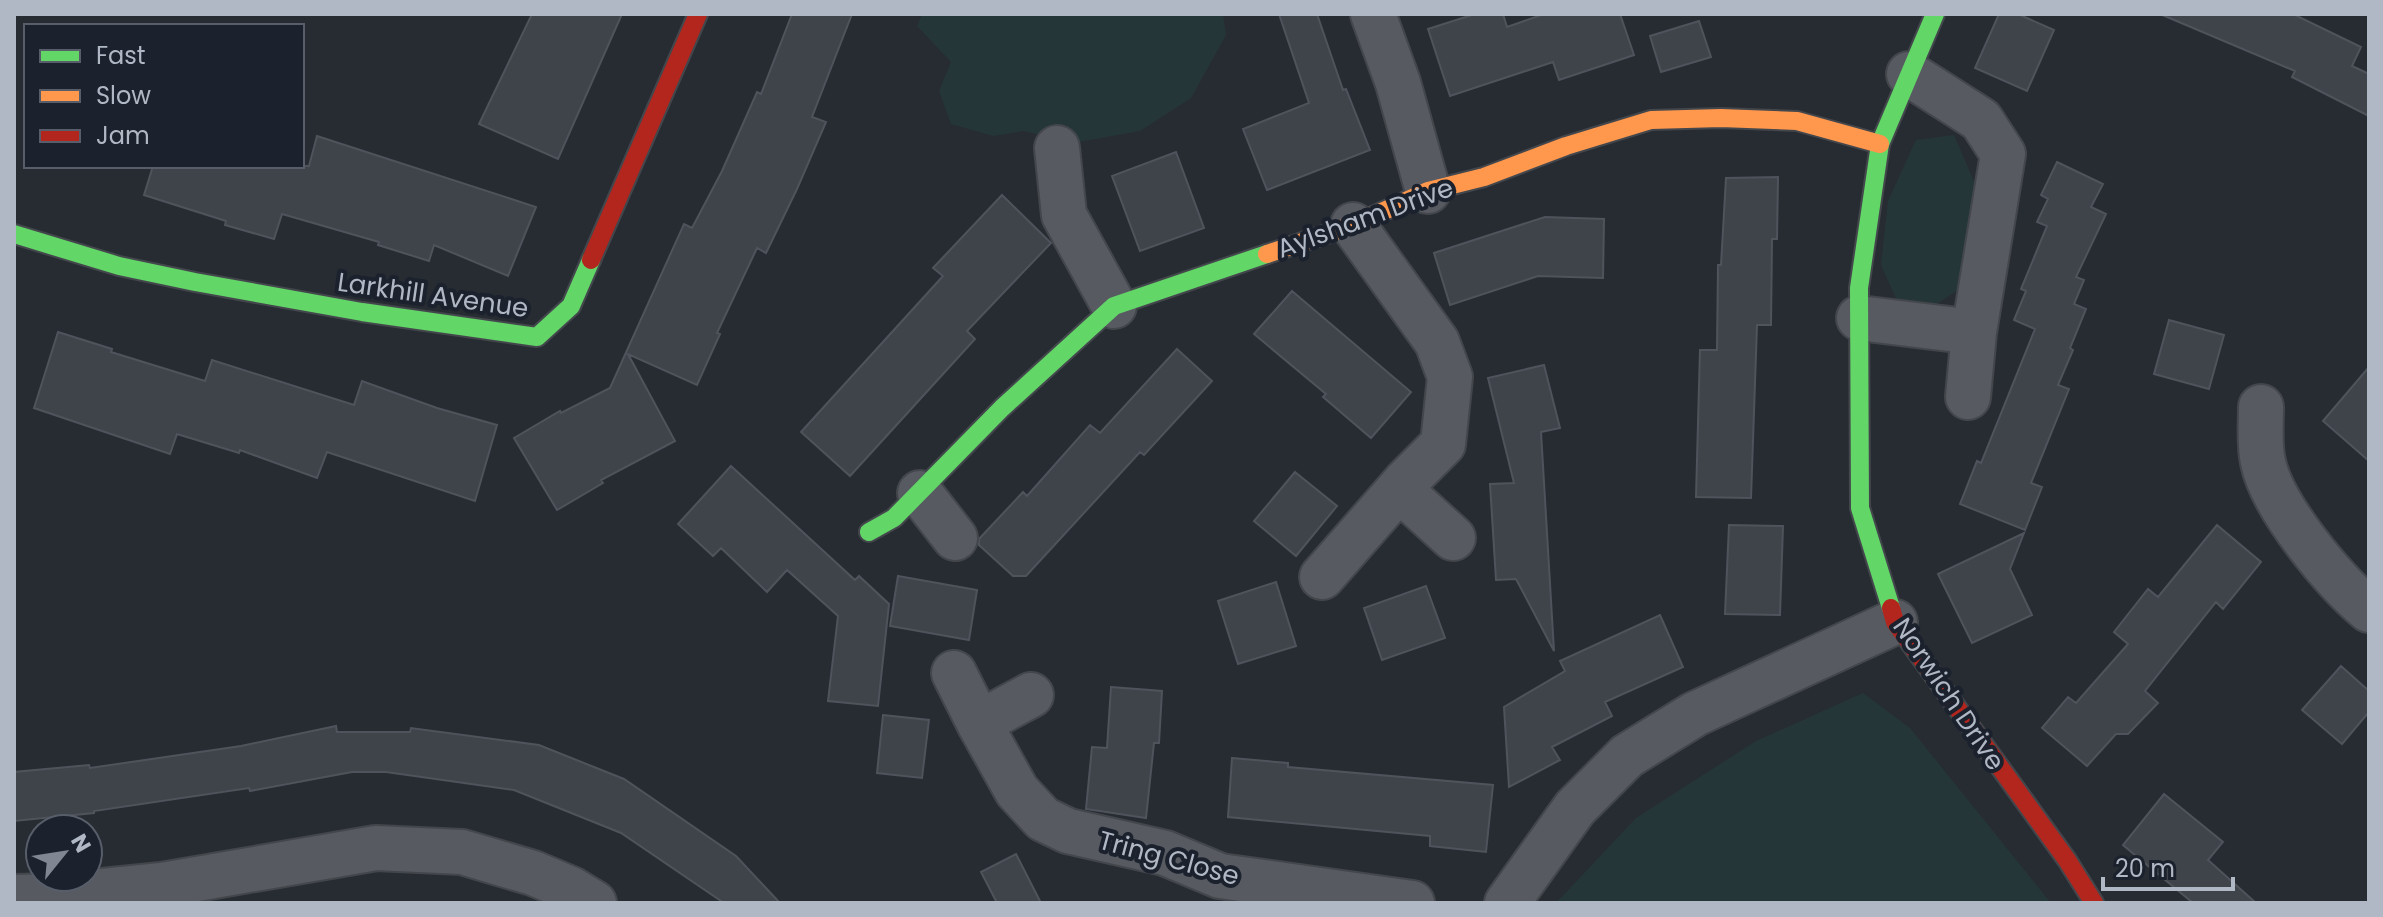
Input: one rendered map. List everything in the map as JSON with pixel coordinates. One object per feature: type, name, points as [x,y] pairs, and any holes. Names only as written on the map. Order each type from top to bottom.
[{"type":"street","name":"Larkhill Avenue","points":[[14,234],[119,266],[195,282],[362,312],[537,337],[571,306],[698,14]]},
{"type":"street","points":[[1373,14],[1398,83],[1428,191]]},
{"type":"street","name":"Norwich Drive","points":[[1935,14],[1880,144],[1859,288],[1860,508],[1895,622],[2067,860],[2094,903]]},
{"type":"street","points":[[1909,74],[1981,120],[2003,154],[1974,332],[1968,397]]},
{"type":"street","name":"Aylsham Drive","points":[[869,532],[894,518],[1002,408],[1114,306],[1353,225],[1428,191],[1484,177],[1566,146],[1651,120],[1721,118],[1797,121],[1880,144]]},
{"type":"street","points":[[1057,148],[1064,215],[1114,306]]},
{"type":"street","points":[[1322,577],[1443,444],[1450,377],[1437,342],[1353,225]]},
{"type":"street","points":[[1859,318],[1974,332]]},
{"type":"street","points":[[2261,407],[2263,462],[2288,519],[2355,599],[2369,610]]},
{"type":"street","points":[[1399,489],[1453,538]]},
{"type":"street","points":[[920,493],[955,538]]},
{"type":"street","points":[[1507,903],[1575,808],[1627,756],[1695,714],[1895,622]]},
{"type":"street","name":"Tring Close","points":[[954,673],[1017,791],[1043,819],[1068,831],[1165,853],[1220,876],[1412,903]]},
{"type":"street","points":[[979,723],[1031,695]]},
{"type":"street","points":[[40,899],[162,885],[376,848],[462,852],[533,873],[571,889],[594,903]]},
{"type":"shaded area","points":[[922,14],[1223,14],[1226,35],[1191,98],[1140,131],[1073,143],[1024,131],[993,136],[951,124],[939,91],[951,62],[917,26]]},
{"type":"shaded area","points":[[1954,135],[1976,186],[1961,288],[1923,313],[1899,305],[1881,265],[1888,201],[1916,140]]},
{"type":"shaded area","points":[[1863,693],[1910,728],[2051,903],[1556,903],[1636,818],[1756,741]]},
{"type":"building","points":[[532,14],[622,14],[558,159],[479,124]]},
{"type":"building","points":[[792,14],[852,14],[812,117],[826,122],[797,189],[766,253],[757,248],[717,333],[720,334],[697,385],[628,354],[675,441],[601,480],[603,483],[557,510],[514,438],[560,411],[610,388],[684,224],[692,228],[722,171],[757,92],[761,94]]},
{"type":"building","points":[[1279,14],[1317,14],[1343,90],[1346,89],[1370,150],[1267,190],[1243,129],[1309,103]]},
{"type":"building","points":[[1475,14],[1503,14],[1507,27],[1544,14],[1620,14],[1634,55],[1559,80],[1553,62],[1450,96],[1428,29]]},
{"type":"building","points":[[1999,14],[2018,14],[2054,30],[2027,91],[1975,68]]},
{"type":"building","points":[[2160,14],[2293,14],[2361,47],[2352,66],[2369,74],[2369,116],[2292,77],[2295,71]]},
{"type":"building","points":[[1699,21],[1711,57],[1661,72],[1650,36]]},
{"type":"building","points":[[317,136],[536,207],[508,276],[434,245],[429,261],[378,245],[379,242],[282,214],[274,239],[225,225],[226,221],[144,195],[152,168],[309,166]]},
{"type":"building","points":[[1176,152],[1204,228],[1140,251],[1112,176]]},
{"type":"building","points":[[2057,162],[2103,184],[2091,207],[2106,214],[2076,277],[2084,280],[2074,304],[2086,309],[2058,385],[2069,389],[2031,483],[2042,487],[2025,530],[1960,504],[1977,461],[1981,463],[2035,329],[2014,320],[2026,291],[2021,289],[2047,226],[2037,222],[2048,199],[2041,195]]},
{"type":"building","points":[[1778,177],[1777,239],[1772,239],[1771,325],[1757,325],[1751,498],[1696,497],[1700,350],[1717,350],[1718,265],[1721,265],[1726,178]]},
{"type":"building","points":[[1002,195],[1051,243],[967,331],[975,339],[850,476],[801,432],[943,276],[933,268]]},
{"type":"building","points":[[1545,217],[1604,219],[1603,278],[1538,276],[1450,305],[1434,253]]},
{"type":"building","points":[[1292,291],[1411,392],[1371,438],[1323,397],[1326,394],[1254,334]]},
{"type":"building","points":[[2169,320],[2224,335],[2209,389],[2154,374]]},
{"type":"building","points":[[58,332],[205,381],[212,360],[354,405],[362,381],[437,408],[497,425],[475,501],[327,452],[317,478],[240,450],[239,453],[177,434],[170,454],[34,408]]},
{"type":"building","points":[[1177,349],[1212,381],[1144,455],[1140,452],[1026,576],[1013,576],[979,545],[979,539],[1023,492],[1027,496],[1090,425],[1100,433]]},
{"type":"building","points":[[1544,365],[1560,428],[1541,432],[1554,651],[1516,579],[1496,580],[1490,484],[1514,483],[1488,378]]},
{"type":"building","points":[[2369,367],[2369,461],[2323,421]]},
{"type":"building","points":[[731,466],[855,580],[859,576],[889,604],[878,706],[828,701],[838,616],[787,570],[767,592],[721,548],[713,556],[678,524]]},
{"type":"building","points":[[1295,472],[1337,506],[1296,556],[1254,521]]},
{"type":"building","points":[[1729,525],[1783,526],[1780,615],[1725,614]]},
{"type":"building","points":[[2217,525],[2261,562],[2223,609],[2216,602],[2145,691],[2158,703],[2128,734],[2116,734],[2087,766],[2042,728],[2068,697],[2076,703],[2128,644],[2114,632],[2148,589],[2158,597]]},
{"type":"building","points":[[2024,533],[2010,569],[2032,615],[1972,643],[1938,574]]},
{"type":"building","points":[[898,576],[977,590],[969,640],[890,626]]},
{"type":"building","points":[[1276,582],[1296,646],[1238,664],[1218,601]]},
{"type":"building","points":[[1426,586],[1445,638],[1382,660],[1364,608]]},
{"type":"building","points":[[1660,615],[1683,667],[1605,702],[1612,716],[1552,747],[1560,760],[1509,787],[1504,707],[1565,671],[1560,661]]},
{"type":"building","points":[[2341,666],[2369,691],[2369,712],[2342,744],[2302,710]]},
{"type":"building","points":[[1111,687],[1162,691],[1159,743],[1154,743],[1146,818],[1086,809],[1092,747],[1107,748]]},
{"type":"building","points":[[883,715],[929,720],[922,778],[877,773]]},
{"type":"building","points":[[336,726],[337,732],[410,732],[411,728],[539,745],[624,779],[736,856],[780,903],[724,903],[621,833],[514,790],[386,772],[352,772],[250,791],[249,788],[94,813],[24,813],[24,820],[14,821],[14,772],[89,765],[90,768],[241,746]]},
{"type":"building","points":[[1232,758],[1288,763],[1288,767],[1493,785],[1486,852],[1430,846],[1430,836],[1228,817]]},
{"type":"building","points":[[2164,794],[2223,842],[2208,860],[2256,903],[2193,903],[2123,845]]},
{"type":"building","points":[[1016,854],[1041,903],[997,903],[981,872]]},
{"type":"traffic: fast","points":[[1891,608],[1860,508],[1859,288],[1880,144],[1935,14]]},
{"type":"traffic: fast","points":[[14,234],[119,266],[195,282],[362,312],[537,337],[571,306],[591,260]]},
{"type":"traffic: fast","points":[[869,532],[894,518],[1002,408],[1114,306],[1267,254]]},
{"type":"traffic: slow","points":[[1267,254],[1353,225],[1428,191],[1484,177],[1566,146],[1651,120],[1721,118],[1797,121],[1880,144]]},
{"type":"traffic: jam","points":[[591,260],[698,14]]},
{"type":"traffic: jam","points":[[1891,608],[1895,622],[2067,860],[2094,903]]}]
